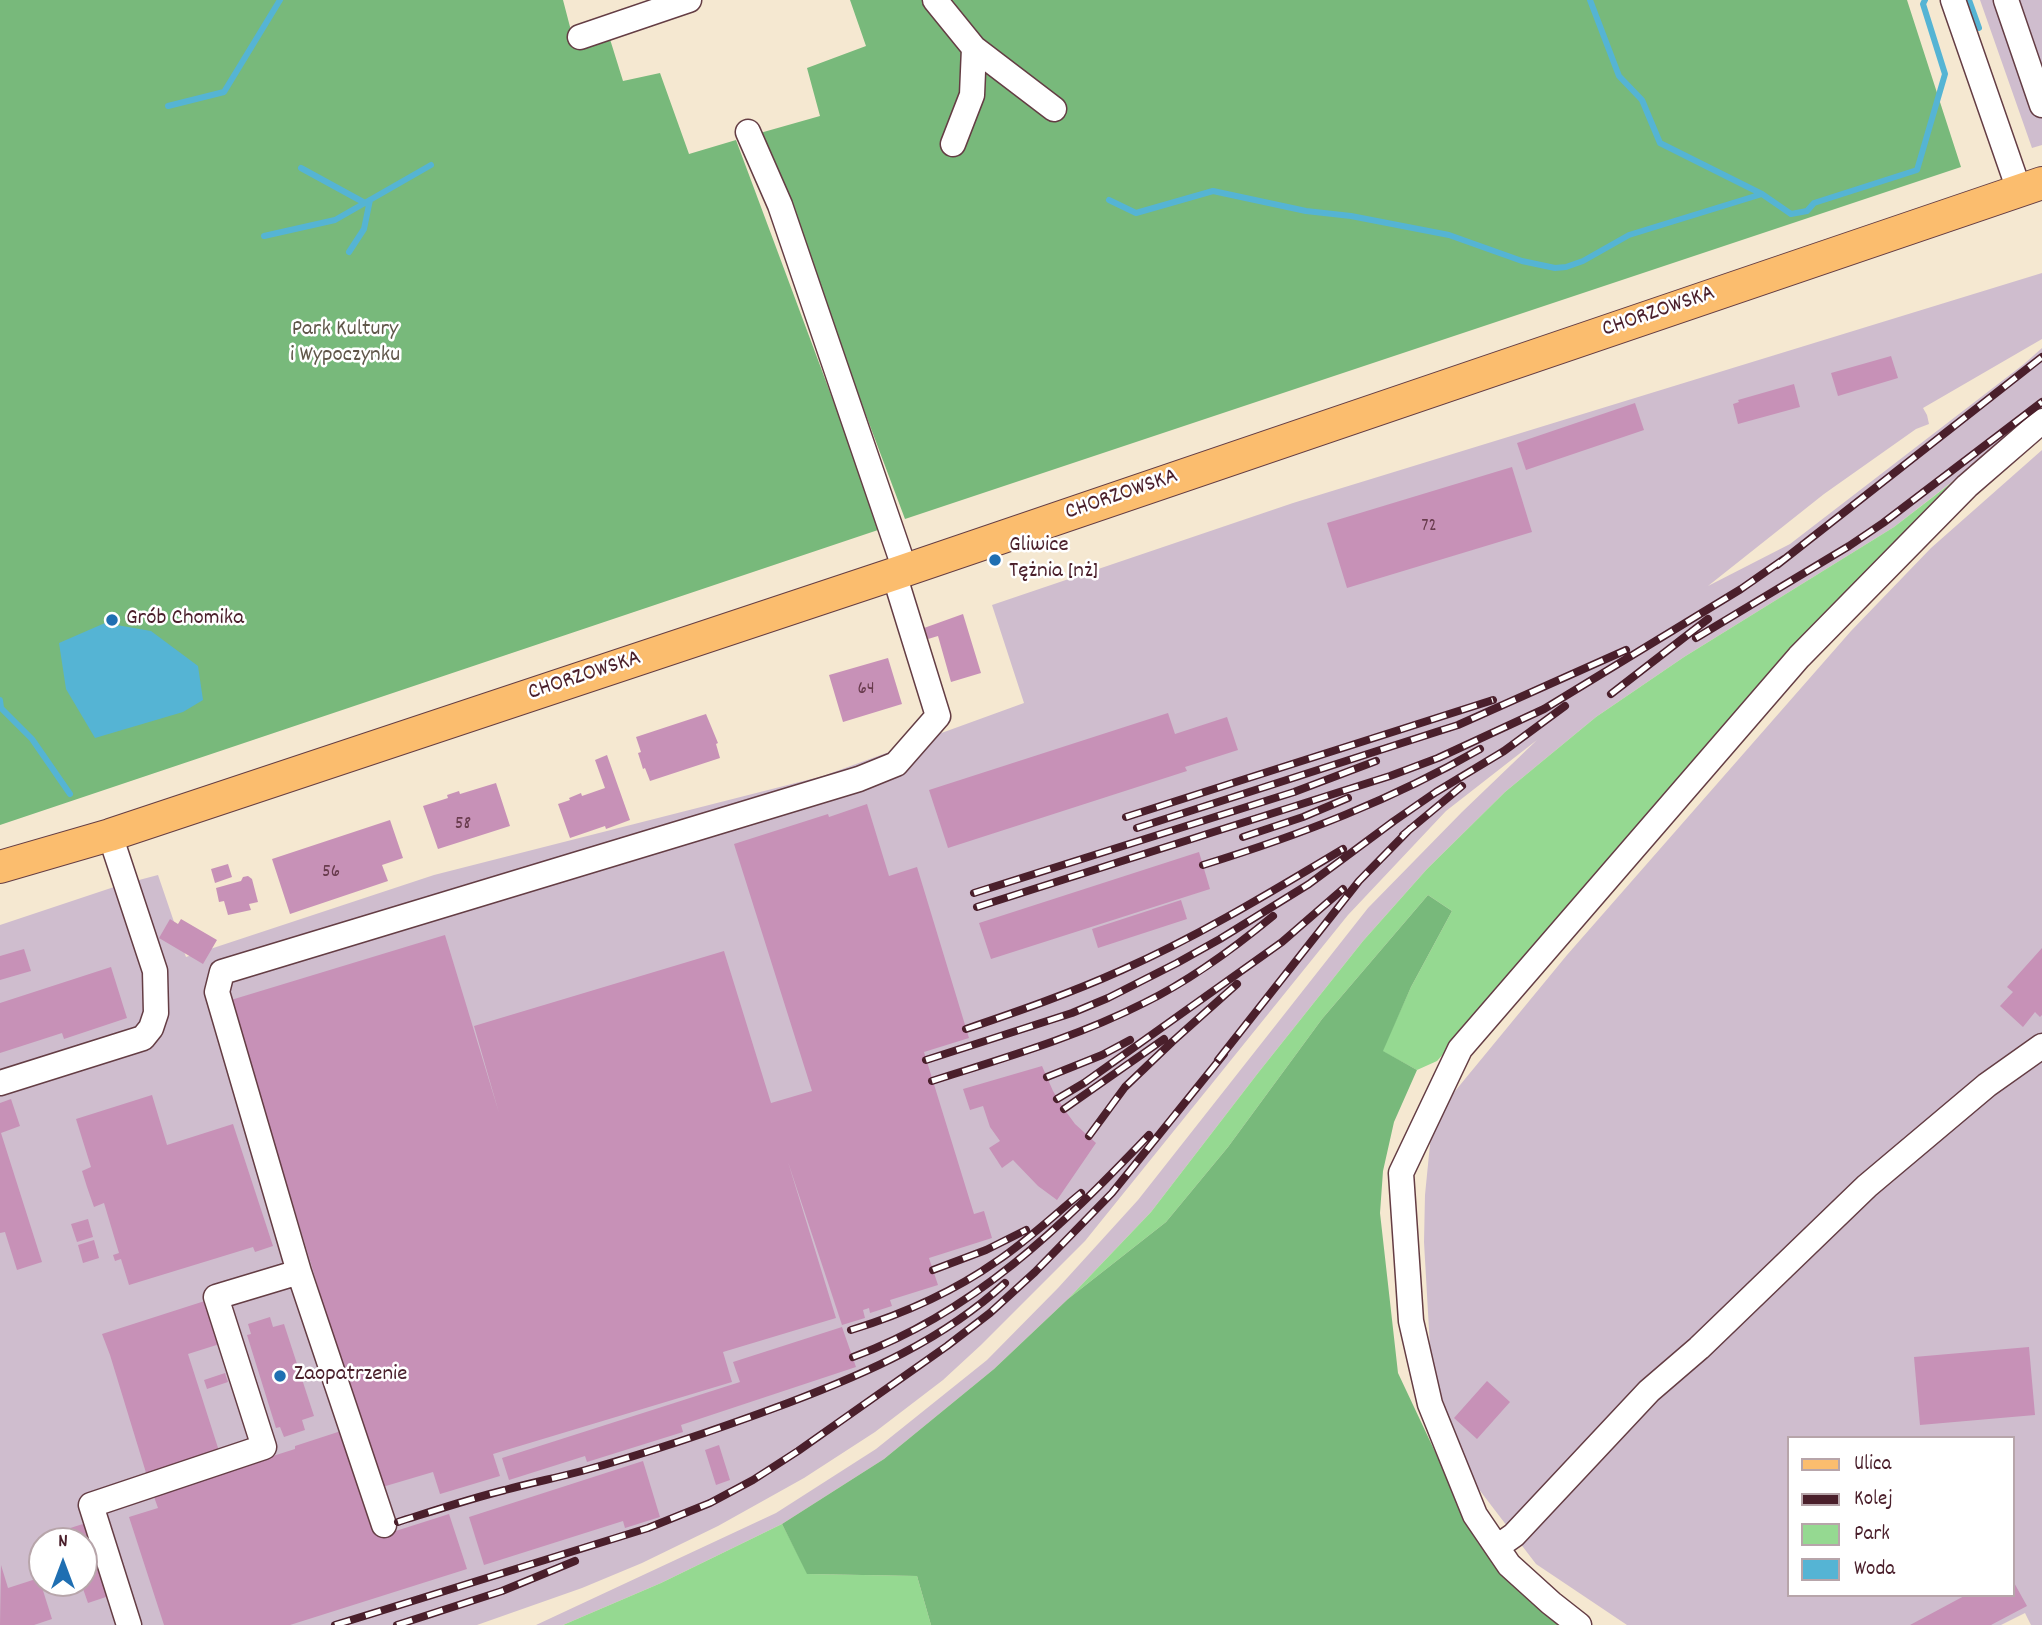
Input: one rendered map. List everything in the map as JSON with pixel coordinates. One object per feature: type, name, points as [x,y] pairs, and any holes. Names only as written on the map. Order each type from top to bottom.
[{"type":"main road","name":"CHORZOWSKA","points":[[0,867],[110,835],[900,572],[2031,186]]},
{"type":"street","points":[[580,37],[689,0]]},
{"type":"street","points":[[935,0],[974,48],[1054,109]]},
{"type":"street","points":[[1953,0],[2031,186]]},
{"type":"street","points":[[2006,0],[2042,105]]},
{"type":"street","points":[[953,144],[972,95],[974,48]]},
{"type":"street","points":[[384,1525],[299,1272],[217,992],[222,972],[859,779],[896,764],[937,716],[900,572],[780,205],[748,132]]},
{"type":"street","points":[[1579,1625],[1509,1565],[1475,1515],[1430,1404],[1410,1321],[1401,1173],[1460,1049],[1799,657],[1966,486],[2042,421]]},
{"type":"street","points":[[0,1083],[143,1038],[151,1028],[156,1013],[155,971],[110,835]]},
{"type":"street","points":[[1497,1547],[1514,1535],[1649,1391],[1699,1349],[1867,1186],[1987,1085],[2042,1046]]},
{"type":"street","points":[[129,1625],[91,1505],[264,1447],[216,1297],[299,1272]]},
{"type":"shaded area","points":[[1980,0],[2042,0],[2042,145],[2032,148]]},
{"type":"shaded area","points":[[2042,273],[2042,339],[1923,408],[1929,424],[1916,429],[1824,494],[1708,586],[1790,544],[2042,348],[2042,412],[1894,527],[1684,657],[1596,717],[1505,792],[1427,869],[1363,941],[1151,1212],[1068,1299],[994,1369],[884,1459],[782,1524],[661,1583],[563,1625],[536,1625],[776,1513],[876,1449],[987,1360],[1058,1288],[1138,1200],[1368,908],[1537,740],[1446,811],[1348,915],[1085,1241],[943,1380],[875,1432],[804,1478],[718,1526],[642,1563],[582,1588],[477,1625],[0,1625],[0,925],[158,875],[186,957],[434,875],[823,776],[1024,703],[992,605],[1293,503]]},
{"type":"shaded area","points":[[2042,450],[2042,1625],[2031,1625],[2025,1613],[2001,1625],[1627,1625],[1536,1564],[1468,1475],[1431,1365],[1424,1242],[1431,1134],[1451,1096],[1567,955],[1851,631],[1931,548]]},
{"type":"green space","name":"Park Kultury i Wypoczynku","points":[[0,0],[563,0],[575,46],[609,36],[623,81],[660,73],[689,154],[736,140],[881,529],[0,825]]},
{"type":"green space","points":[[850,0],[1907,0],[1961,167],[905,519],[760,133],[820,116],[807,68],[866,46]]},
{"type":"green space","points":[[1977,463],[1847,597],[1437,1061],[1417,1070],[1382,1051],[1411,987],[1452,911],[1428,895],[1322,1019],[1228,1147],[1166,1222],[1068,1299],[1151,1212],[1363,941],[1427,869],[1505,792],[1596,717],[1684,657],[1894,527]]},
{"type":"green space","points":[[1428,895],[1452,911],[1411,987],[1383,1051],[1417,1070],[1394,1122],[1383,1171],[1380,1213],[1398,1373],[1478,1543],[1513,1585],[1561,1625],[931,1625],[917,1576],[807,1574],[782,1524],[884,1459],[994,1369],[1068,1299],[1166,1222],[1228,1147],[1322,1019]]},
{"type":"green space","points":[[782,1524],[808,1574],[917,1576],[931,1625],[563,1625],[661,1583]]},
{"type":"water","points":[[105,623],[151,631],[198,666],[203,700],[183,712],[95,738],[66,689],[59,643]]},
{"type":"building","points":[[1891,356],[1898,378],[1838,396],[1831,373]]},
{"type":"building","points":[[1794,384],[1800,407],[1738,424],[1733,404],[1739,402],[1738,400]]},
{"type":"building","points":[[1635,403],[1644,430],[1526,470],[1517,443]]},
{"type":"building","points":[[1512,467],[1532,532],[1347,588],[1327,523]]},
{"type":"building","points":[[963,614],[981,673],[951,682],[938,636],[928,639],[924,628]]},
{"type":"building","points":[[888,658],[902,704],[843,722],[829,675]]},
{"type":"building","points":[[1168,713],[1175,734],[1227,717],[1238,750],[1185,767],[1187,771],[948,848],[929,790]]},
{"type":"building","points":[[706,714],[718,743],[716,744],[720,758],[650,781],[645,768],[643,769],[636,737]]},
{"type":"building","points":[[607,755],[630,820],[570,838],[558,804],[581,793],[582,796],[605,788],[595,760]]},
{"type":"building","points":[[496,783],[510,826],[438,849],[423,806],[448,798],[447,795],[459,791],[460,794]]},
{"type":"building","points":[[867,804],[889,876],[917,867],[969,1038],[924,1052],[974,1214],[984,1211],[992,1238],[929,1258],[938,1285],[890,1300],[892,1306],[870,1313],[869,1308],[863,1310],[865,1318],[842,1325],[788,1162],[836,1318],[723,1352],[732,1382],[493,1454],[500,1476],[440,1494],[433,1472],[379,1488],[231,1000],[445,935],[499,1113],[474,1026],[724,951],[771,1103],[812,1091],[734,844]]},
{"type":"building","points":[[390,820],[403,858],[382,865],[388,881],[290,914],[272,859]]},
{"type":"building","points":[[1199,852],[1210,889],[991,959],[979,923]]},
{"type":"building","points":[[228,864],[232,877],[215,883],[211,869]]},
{"type":"building","points":[[248,876],[252,879],[258,902],[249,904],[251,910],[228,915],[224,901],[219,902],[216,888],[241,881]]},
{"type":"building","points":[[1181,900],[1187,919],[1098,948],[1092,929]]},
{"type":"building","points":[[170,919],[178,924],[181,919],[217,940],[203,964],[159,938]]},
{"type":"building","points":[[2042,948],[2042,1015],[2040,1017],[2035,1012],[2023,1027],[2000,1006],[2013,992],[2007,987]]},
{"type":"building","points":[[24,949],[31,971],[0,980],[0,956]]},
{"type":"building","points":[[111,967],[127,1018],[64,1039],[62,1033],[0,1053],[0,1003]]},
{"type":"building","points":[[1042,1066],[1064,1109],[1075,1124],[1096,1143],[1057,1200],[1038,1186],[1013,1160],[1002,1168],[989,1148],[1000,1141],[990,1127],[983,1106],[970,1110],[963,1089]]},
{"type":"building","points":[[152,1095],[167,1145],[233,1124],[273,1246],[255,1252],[253,1247],[129,1285],[121,1259],[115,1261],[113,1255],[119,1253],[104,1203],[94,1207],[87,1187],[82,1171],[91,1167],[76,1119]]},
{"type":"building","points":[[11,1099],[20,1126],[1,1133],[42,1262],[17,1270],[5,1232],[0,1233],[0,1103]]},
{"type":"building","points":[[88,1219],[93,1237],[77,1242],[71,1224]]},
{"type":"building","points":[[94,1240],[99,1258],[83,1263],[78,1245]]},
{"type":"building","points":[[211,1299],[226,1342],[188,1354],[219,1451],[147,1476],[102,1334]]},
{"type":"building","name":"Zaopatrzenie","points":[[270,1317],[273,1327],[284,1324],[314,1416],[302,1420],[305,1430],[284,1437],[280,1427],[276,1428],[247,1335],[251,1334],[248,1324]]},
{"type":"building","points":[[842,1327],[856,1367],[681,1425],[683,1432],[587,1462],[585,1456],[509,1480],[502,1458],[740,1382],[733,1362]]},
{"type":"building","points":[[2029,1347],[2035,1415],[1920,1425],[1914,1357]]},
{"type":"building","points":[[225,1373],[228,1382],[207,1389],[204,1380]]},
{"type":"building","points":[[1487,1381],[1510,1402],[1477,1439],[1454,1418]]},
{"type":"building","points":[[341,1431],[380,1536],[449,1514],[467,1569],[290,1625],[164,1625],[129,1517],[158,1508],[153,1494],[295,1449],[295,1446]]},
{"type":"building","points":[[719,1445],[730,1480],[716,1485],[705,1450]]},
{"type":"building","points":[[643,1461],[660,1517],[625,1528],[623,1521],[484,1565],[469,1517]]},
{"type":"building","points":[[98,1561],[109,1596],[88,1603],[86,1597],[98,1597]]},
{"type":"building","points":[[1,1565],[8,1588],[28,1582],[28,1597],[45,1597],[52,1619],[34,1625],[0,1625]]},
{"type":"building","points":[[2014,1583],[2027,1606],[1991,1625],[1910,1625],[1962,1597],[2014,1597]]},
{"type":"waterway","points":[[168,106],[224,92],[280,0]]},
{"type":"waterway","points":[[1590,0],[1619,76],[1642,100],[1660,143],[1762,194],[1791,214],[1807,211],[1814,203],[1917,170],[1945,74],[1923,4],[1925,0]]},
{"type":"waterway","points":[[1969,0],[1979,28]]},
{"type":"waterway","points":[[264,236],[335,220],[431,165]]},
{"type":"waterway","points":[[301,168],[365,203]]},
{"type":"waterway","points":[[1109,200],[1136,213],[1213,191],[1306,211],[1351,216],[1449,235],[1522,261],[1555,268],[1583,261],[1629,235],[1762,194]]},
{"type":"waterway","points":[[349,252],[364,229],[370,200]]},
{"type":"waterway","points":[[0,700],[1,708],[32,739],[70,794]]},
{"type":"railway","points":[[1777,565],[2042,357]]},
{"type":"railway","points":[[1696,638],[1883,523],[2042,402]]},
{"type":"railway","points":[[977,907],[1390,776],[1438,758],[1544,709],[1741,589],[1784,559]]},
{"type":"railway","points":[[1611,694],[1708,619]]},
{"type":"railway","points":[[1137,828],[1458,725],[1626,650]]},
{"type":"railway","points":[[1126,817],[1493,700]]},
{"type":"railway","points":[[926,1060],[1072,1013],[1177,963],[1309,884],[1394,821],[1504,751],[1565,706]]},
{"type":"railway","points":[[1203,865],[1345,815],[1480,749]]},
{"type":"railway","points":[[974,893],[1294,792],[1376,761]]},
{"type":"railway","points":[[1403,835],[1462,786]]},
{"type":"railway","points":[[1243,837],[1303,817],[1348,798]]},
{"type":"railway","points":[[1218,1060],[1359,881],[1410,829]]},
{"type":"railway","points":[[966,1029],[1064,994],[1151,957],[1234,913],[1343,849]]},
{"type":"railway","points":[[1057,1099],[1084,1083],[1282,942],[1343,889]]},
{"type":"railway","points":[[932,1081],[1066,1037],[1144,1003],[1211,963],[1273,916]]},
{"type":"railway","points":[[1089,1136],[1125,1087],[1237,984]]},
{"type":"railway","points":[[1064,1109],[1164,1039]]},
{"type":"railway","points":[[1047,1077],[1102,1055],[1130,1040]]},
{"type":"railway","points":[[335,1625],[648,1528],[710,1503],[753,1480],[798,1451],[990,1313],[1035,1272],[1112,1193],[1224,1054]]},
{"type":"railway","points":[[853,1357],[938,1316],[1014,1264],[1083,1202],[1149,1135]]},
{"type":"railway","points":[[851,1330],[890,1317],[963,1283],[1019,1245],[1081,1193]]},
{"type":"railway","points":[[933,1270],[986,1250],[1026,1230]]},
{"type":"railway","points":[[398,1522],[478,1497],[634,1456],[817,1392],[875,1367],[930,1338],[956,1322],[1005,1283]]},
{"type":"railway","points":[[397,1625],[502,1591],[575,1561]]},
{"type":"place","name":"Gliwice Tężnia [nż]","points":[[995,560]]},
{"type":"place","name":"Grób Chomika","points":[[112,620]]},
{"type":"place","name":"Zaopatrzenie","points":[[280,1376]]}]
